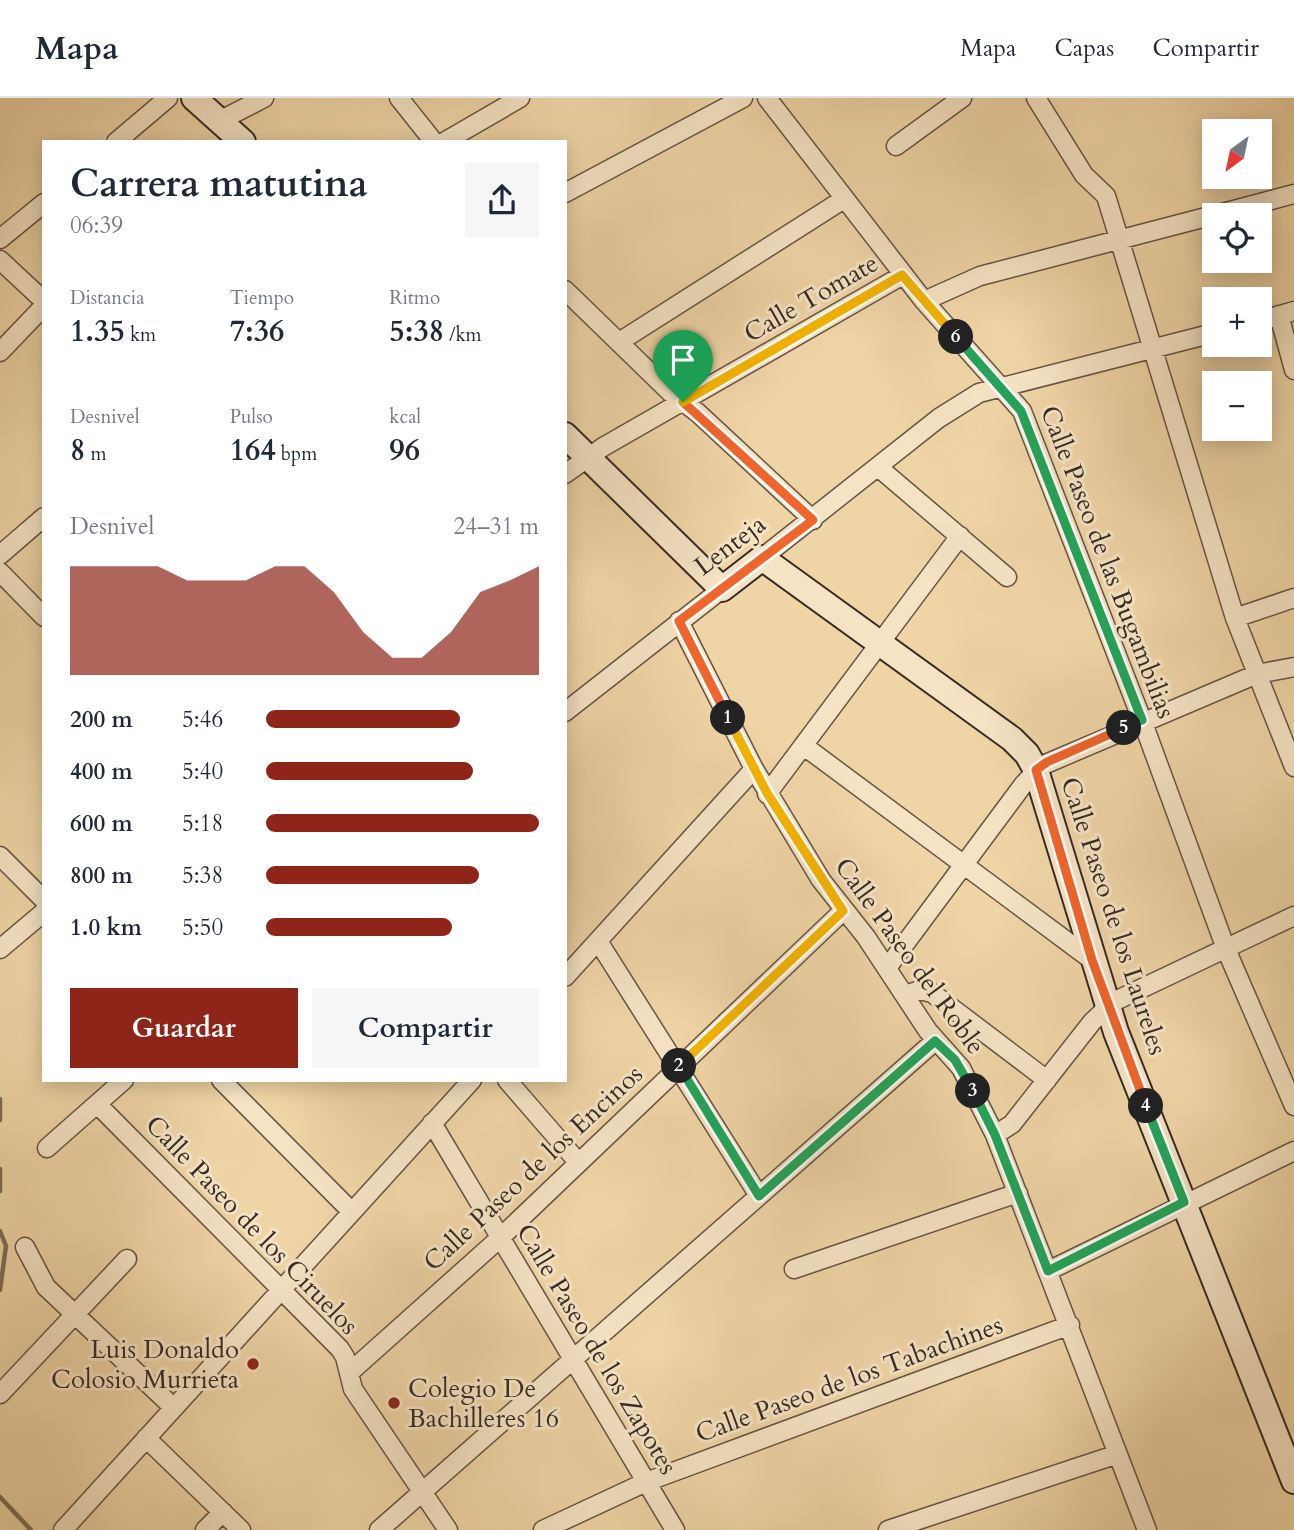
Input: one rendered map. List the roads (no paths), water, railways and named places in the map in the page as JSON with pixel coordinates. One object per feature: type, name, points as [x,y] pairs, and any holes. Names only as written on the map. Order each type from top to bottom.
[{"type":"street","points":[[118,140],[168,98]]},
{"type":"street","points":[[194,98],[231,135],[264,98]]},
{"type":"street","points":[[400,98],[432,140]]},
{"type":"street","points":[[446,140],[520,98]]},
{"type":"street","points":[[567,192],[743,98]]},
{"type":"street","name":"Calle Paseo de las Bugambilias","points":[[768,98],[902,275],[1002,385],[1021,411],[1142,720],[1226,949],[1294,1106]]},
{"type":"street","points":[[896,146],[962,98]]},
{"type":"street","points":[[1036,98],[1084,175],[1106,195],[1235,618],[1294,767]]},
{"type":"street","points":[[1260,203],[1294,194]]},
{"type":"street","points":[[619,342],[844,199]]},
{"type":"street","points":[[0,239],[42,205]]},
{"type":"street","points":[[924,301],[980,276],[1202,219]]},
{"type":"street","points":[[0,260],[42,299]]},
{"type":"street","name":"Calle Tomate","points":[[567,472],[589,456],[902,275]]},
{"type":"street","points":[[567,292],[813,520]]},
{"type":"street","points":[[0,352],[42,308]]},
{"type":"street","points":[[1287,314],[1294,370]]},
{"type":"street","name":"Lenteja","points":[[567,710],[958,405],[979,393],[1002,385],[1202,336]]},
{"type":"street","points":[[567,437],[722,589]]},
{"type":"street","points":[[878,467],[938,521],[960,536],[1007,577]]},
{"type":"street","points":[[0,555],[42,519]]},
{"type":"street","points":[[767,793],[960,536]]},
{"type":"street","name":"Calle Paseo de los Laureles","points":[[762,558],[1012,739],[1027,754],[1036,770],[1108,1007],[1294,1481]]},
{"type":"street","points":[[0,572],[42,615]]},
{"type":"street","points":[[1235,618],[1294,598]]},
{"type":"street","name":"Calle Paseo del Roble","points":[[679,621],[767,793],[843,911],[887,968],[935,1041],[961,1068],[995,1135],[1147,1530]]},
{"type":"street","points":[[887,968],[1036,770],[1047,762],[1142,720],[1257,674],[1294,667]]},
{"type":"street","points":[[804,746],[1092,960]]},
{"type":"street","points":[[567,975],[754,769]]},
{"type":"street","points":[[0,856],[42,898]]},
{"type":"street","name":"Calle Paseo de los Encinos","points":[[349,1373],[500,1238],[843,911]]},
{"type":"street","points":[[0,948],[42,914]]},
{"type":"street","points":[[995,1135],[1012,1124],[1108,1007],[1122,996],[1294,916]]},
{"type":"street","points":[[598,941],[759,1196]]},
{"type":"street","points":[[905,995],[920,990],[932,993],[1047,1080]]},
{"type":"street","points":[[379,1530],[935,1041]]},
{"type":"street","points":[[47,1148],[122,1082]]},
{"type":"street","points":[[223,1082],[352,1212]]},
{"type":"street","points":[[64,1529],[470,1082]]},
{"type":"street","points":[[509,1082],[578,1162]]},
{"type":"street","name":"Calle Paseo de los Ciruelos","points":[[97,1104],[340,1349],[353,1389],[449,1530]]},
{"type":"street","name":"Calle Paseo de los Zapotes","points":[[432,1123],[675,1530]]},
{"type":"street","points":[[1048,1271],[1184,1202],[1294,1151]]},
{"type":"street","points":[[794,1269],[1018,1194]]},
{"type":"street","points":[[24,1247],[41,1280],[74,1315],[174,1408]]},
{"type":"street","points":[[0,1394],[127,1259]]},
{"type":"street","name":"Calle Paseo de los Tabachines","points":[[543,1530],[646,1482],[1070,1325]]},
{"type":"street","points":[[146,1438],[242,1530]]},
{"type":"street","points":[[888,1530],[1118,1454]]},
{"type":"street","points":[[205,1530],[223,1512]]},
{"type":"waterway","points":[[0,1099],[0,1120]]},
{"type":"waterway","points":[[0,1169],[0,1191]]},
{"type":"waterway","points":[[0,1231],[6,1246],[0,1290]]},
{"type":"waterway","points":[[0,1497],[31,1530]]},
{"type":"place","name":"Luis Donaldo Colosio Murrieta","points":[[253,1364]]},
{"type":"place","name":"Colegio De Bachilleres 16","points":[[394,1403]]}]
